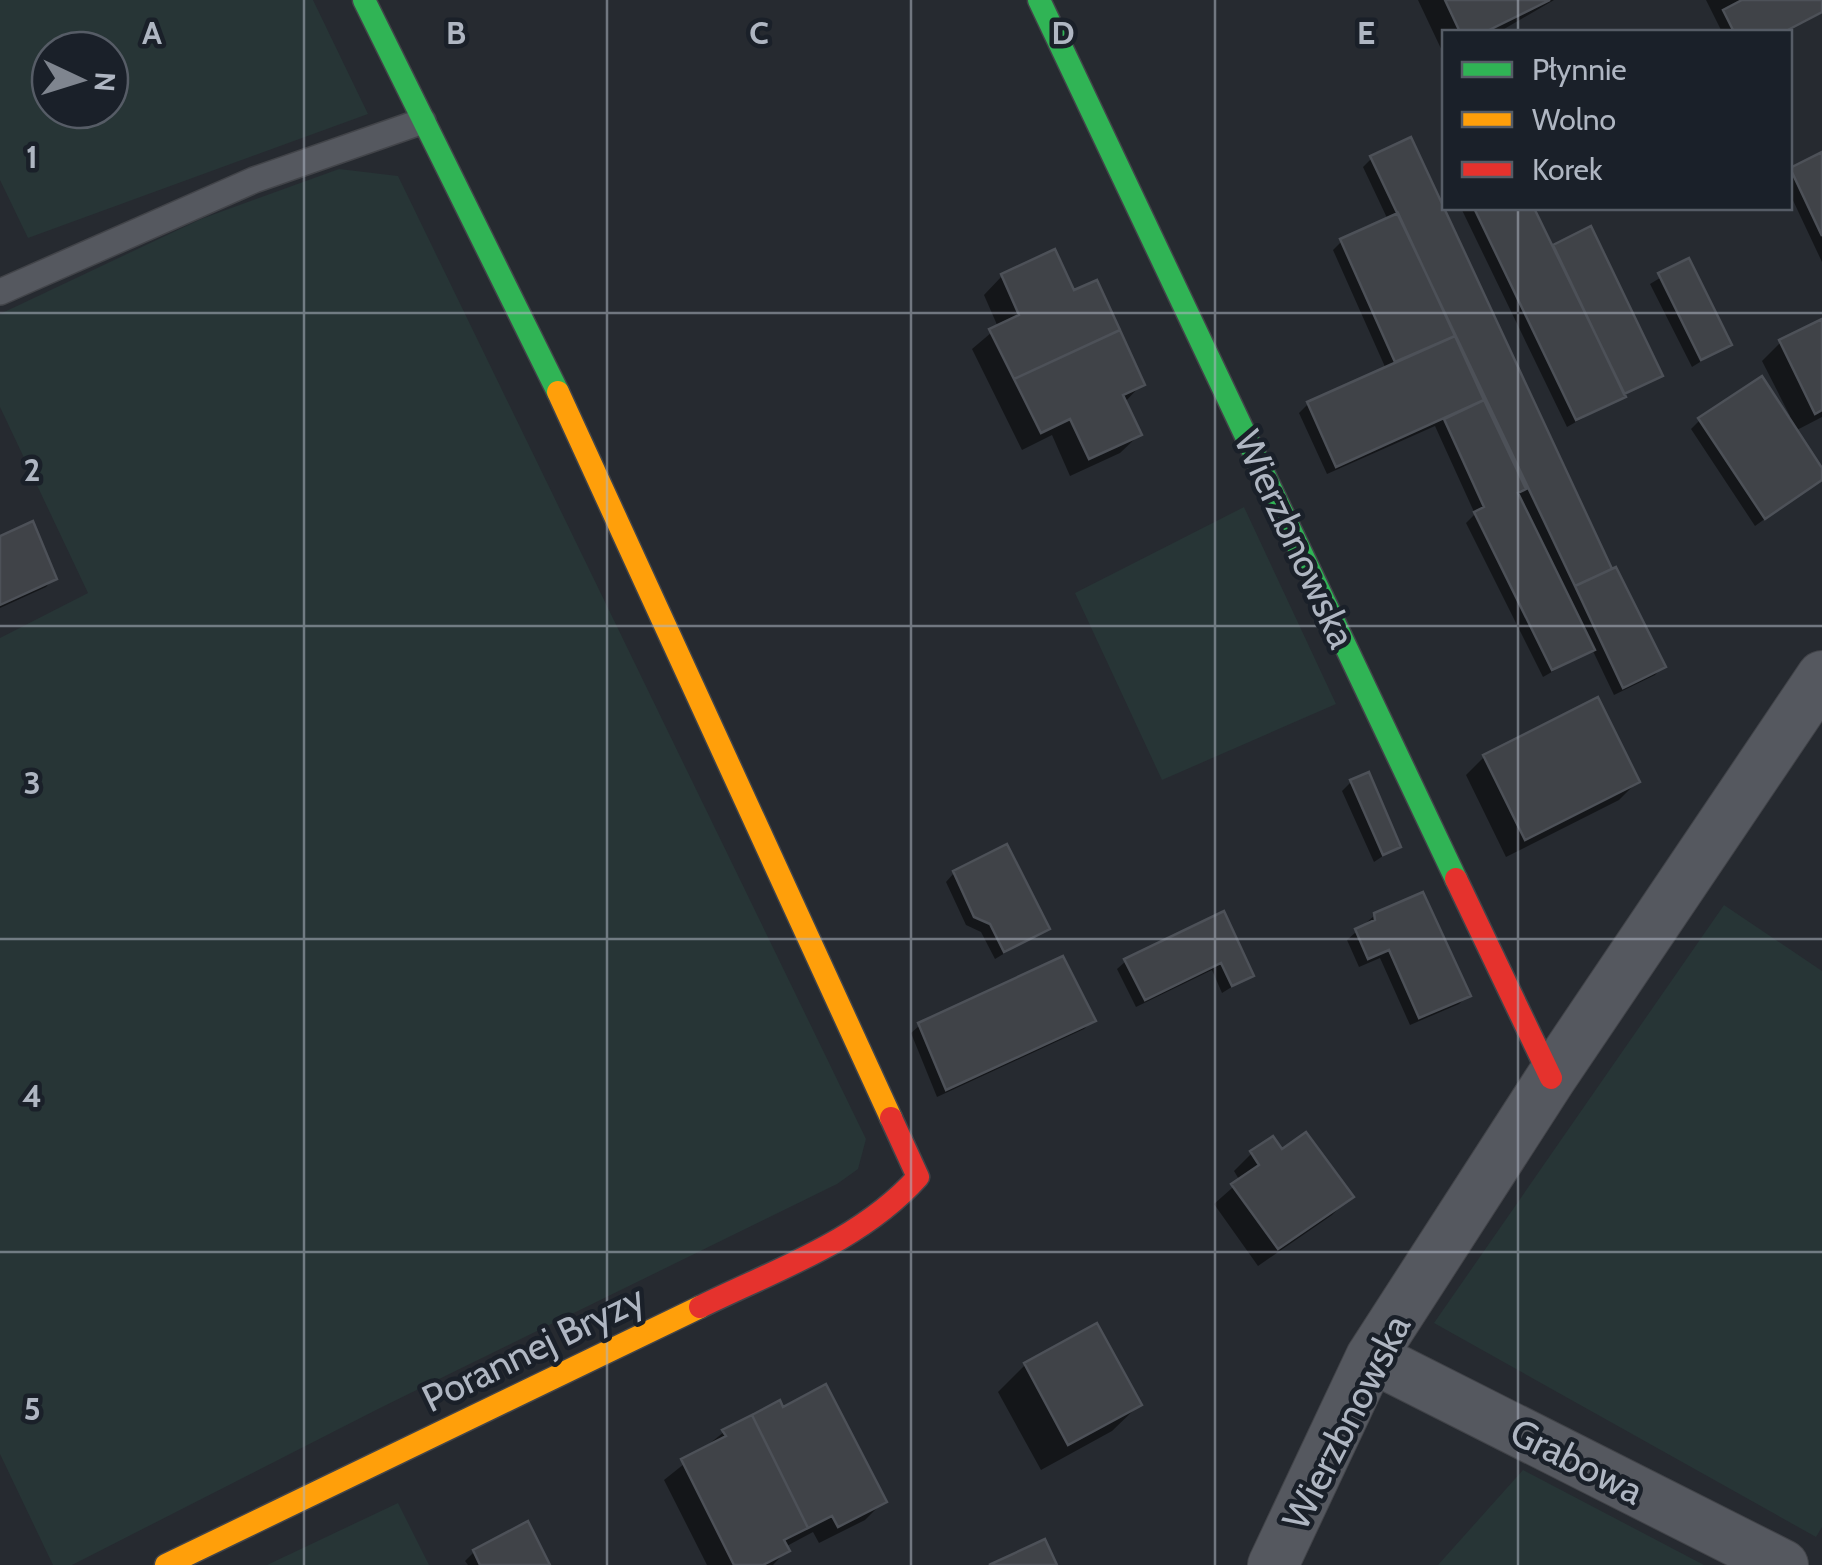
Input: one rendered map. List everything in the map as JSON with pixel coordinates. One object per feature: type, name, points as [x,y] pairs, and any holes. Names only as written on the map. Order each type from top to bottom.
[{"type":"street","points":[[364,0],[424,120]]},
{"type":"street","name":"Wierzbnowska","points":[[1039,0],[1551,1078]]},
{"type":"street","name":"Porannej Bryzy","points":[[166,1565],[864,1226],[894,1204],[918,1177],[573,421],[424,120]]},
{"type":"street","name":"Wierzbnowska","points":[[1274,1565],[1371,1357],[1551,1078],[1822,676]]},
{"type":"street","name":"Grabowa","points":[[1371,1357],[1783,1565]]},
{"type":"lane","points":[[0,292],[254,180],[424,120]]},
{"type":"shaded area","points":[[0,0],[313,0],[368,114],[28,238],[0,180]]},
{"type":"shaded area","points":[[339,169],[398,176],[866,1139],[858,1169],[837,1184],[380,1408],[72,1565],[53,1565],[0,1454],[0,638],[88,593],[0,407],[0,314],[201,219]]},
{"type":"shaded area","points":[[1244,507],[1336,704],[1162,780],[1075,593]]},
{"type":"shaded area","points":[[1724,905],[1822,971],[1822,1527],[1816,1537],[1434,1323]]},
{"type":"shaded area","points":[[1523,1470],[1704,1565],[1438,1565]]},
{"type":"shaded area","points":[[398,1503],[429,1565],[267,1565]]},
{"type":"building","points":[[1445,0],[1550,0],[1489,30],[1459,30]]},
{"type":"building","points":[[1742,0],[1822,0],[1822,12],[1788,30],[1733,30],[1723,10]]},
{"type":"building","points":[[1411,137],[1612,569],[1575,586],[1370,156]]},
{"type":"building","points":[[1822,152],[1822,236],[1792,172],[1792,167]]},
{"type":"building","points":[[1475,210],[1535,210],[1626,397],[1576,420]]},
{"type":"building","points":[[1398,213],[1455,336],[1395,362],[1340,239]]},
{"type":"building","points":[[1591,226],[1663,376],[1624,394],[1553,245]]},
{"type":"building","points":[[1055,249],[1074,290],[1097,280],[1120,330],[1014,379],[989,329],[1019,315],[1001,274]]},
{"type":"building","points":[[1689,258],[1732,345],[1701,360],[1658,273]]},
{"type":"building","points":[[1822,319],[1822,410],[1815,414],[1779,340]]},
{"type":"building","points":[[1120,330],[1145,385],[1123,395],[1142,435],[1089,459],[1070,419],[1041,433],[1014,379]]},
{"type":"building","points":[[1455,336],[1484,400],[1336,467],[1307,402]]},
{"type":"building","points":[[1762,376],[1822,468],[1822,480],[1765,519],[1698,418]]},
{"type":"building","points":[[1484,400],[1526,489],[1518,493],[1595,650],[1552,670],[1474,512],[1484,507],[1444,419]]},
{"type":"building","points":[[33,521],[57,579],[0,605],[0,536]]},
{"type":"building","points":[[1616,567],[1666,667],[1623,688],[1575,586]]},
{"type":"building","points":[[1598,697],[1640,782],[1525,840],[1483,755]]},
{"type":"building","points":[[1369,772],[1401,847],[1383,855],[1350,780]]},
{"type":"building","points":[[1007,844],[1050,929],[1004,952],[990,924],[974,917],[953,871]]},
{"type":"building","points":[[1423,892],[1471,996],[1419,1018],[1389,950],[1368,959],[1355,929],[1375,920],[1374,913]]},
{"type":"building","points":[[1224,911],[1254,976],[1232,986],[1221,963],[1145,1000],[1124,959]]},
{"type":"building","points":[[1063,956],[1096,1021],[946,1090],[918,1023]]},
{"type":"building","points":[[1306,1132],[1354,1197],[1278,1249],[1231,1184],[1259,1165],[1250,1151],[1273,1136],[1282,1149]]},
{"type":"building","points":[[1097,1323],[1142,1405],[1068,1445],[1024,1363]]},
{"type":"building","points":[[826,1384],[887,1502],[838,1527],[832,1516],[808,1528],[752,1415],[780,1400],[783,1407]]},
{"type":"building","points":[[752,1415],[808,1528],[784,1540],[790,1551],[763,1565],[734,1565],[681,1459],[726,1436],[722,1430]]},
{"type":"building","points":[[528,1521],[550,1565],[480,1565],[473,1550]]},
{"type":"building","points":[[1045,1539],[1057,1565],[989,1565]]},
{"type":"traffic: fast","points":[[364,0],[558,392]]},
{"type":"traffic: fast","points":[[1039,0],[1456,879]]},
{"type":"traffic: slow","points":[[558,392],[891,1118]]},
{"type":"traffic: slow","points":[[166,1565],[700,1307]]},
{"type":"traffic: jam","points":[[1456,879],[1551,1078]]},
{"type":"traffic: jam","points":[[700,1307],[844,1237],[918,1177],[891,1118]]}]
